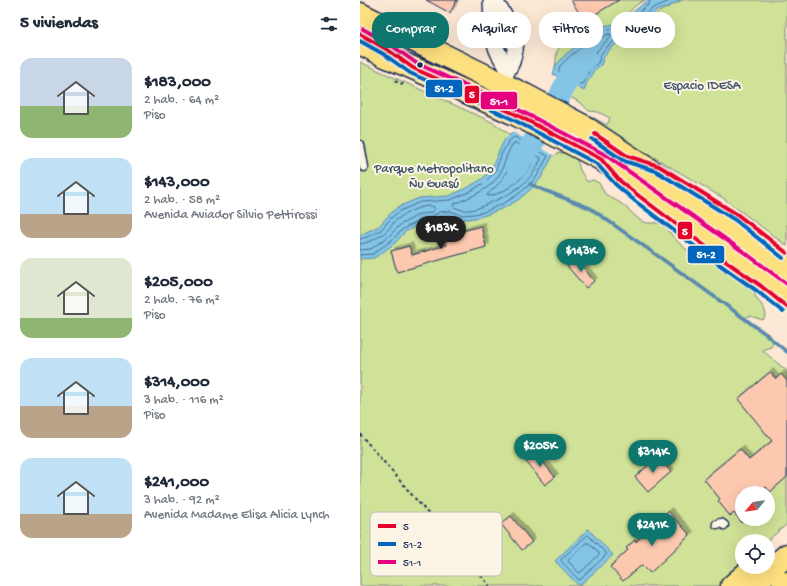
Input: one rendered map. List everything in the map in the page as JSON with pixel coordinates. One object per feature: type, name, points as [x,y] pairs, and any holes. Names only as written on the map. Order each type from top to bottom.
[{"type":"highway","points":[[367,0],[383,12]]},
{"type":"highway","points":[[360,14],[372,20]]},
{"type":"highway","points":[[360,34],[388,50],[413,68]]},
{"type":"highway","points":[[360,43],[385,56],[515,114],[581,137],[627,156],[659,166],[738,215],[787,253]]},
{"type":"highway","points":[[429,48],[505,76],[525,95],[581,137],[619,180],[787,307]]},
{"type":"highway","points":[[627,156],[712,213],[757,245],[787,269]]},
{"type":"highway","points":[[601,159],[745,260],[787,292]]},
{"type":"highway","points":[[775,550],[787,540]]},
{"type":"highway","points":[[751,586],[787,555]]},
{"type":"highway","points":[[732,586],[746,574]]},
{"type":"highway","points":[[783,586],[787,583]]},
{"type":"street","points":[[492,0],[513,29],[516,40],[512,62],[505,76]]},
{"type":"street","points":[[492,0],[494,38],[505,76]]},
{"type":"lane","points":[[360,145],[364,167]]},
{"type":"path","points":[[360,434],[427,512]]},
{"type":"path","points":[[481,576],[490,586]]},
{"type":"green space","points":[[612,0],[645,0],[635,6],[629,12],[611,12],[611,27],[603,30],[603,12],[594,12]]},
{"type":"green space","name":"Espacio IDESA","points":[[682,0],[787,0],[787,246],[723,198],[647,153],[556,104],[558,99],[607,125],[610,118],[598,112],[589,111],[581,103],[561,92],[565,84],[555,68],[557,51],[559,48],[603,48],[603,39],[611,41],[611,48],[675,48],[675,12],[659,12]]},
{"type":"green space","name":"Parque Metropolitano Ñu Guasú","points":[[360,62],[494,123],[544,159],[559,153],[571,152],[576,158],[580,170],[587,182],[593,180],[599,183],[605,194],[622,204],[641,221],[647,223],[659,223],[664,226],[687,250],[712,256],[731,272],[748,281],[752,286],[756,298],[764,308],[766,315],[763,320],[750,316],[744,318],[753,327],[759,328],[770,335],[774,341],[771,347],[762,350],[787,371],[787,524],[775,534],[735,534],[735,574],[722,586],[360,586]]},
{"type":"water","points":[[648,0],[681,0],[655,12],[633,12]]},
{"type":"water","points":[[611,25],[611,48],[604,57],[601,65],[593,71],[584,91],[553,74],[556,65],[574,48],[603,48],[603,26]]},
{"type":"water","points":[[513,131],[554,154],[541,178],[518,200],[506,207],[475,218],[460,220],[450,215],[441,216],[434,221],[424,222],[405,232],[395,243],[374,258],[360,259],[360,235],[379,226],[398,207],[419,198],[449,196],[482,179],[491,170],[505,139]]},
{"type":"water","points":[[588,529],[613,555],[579,586],[555,561]]},
{"type":"pier","points":[[513,129],[555,153],[555,156],[511,131]]},
{"type":"building","points":[[426,0],[457,0],[450,13]]},
{"type":"building","points":[[571,0],[619,0],[599,12],[578,12]]},
{"type":"building","points":[[481,226],[486,247],[397,272],[391,251],[409,246],[412,255],[447,245],[444,236]]},
{"type":"building","points":[[576,259],[594,281],[586,288],[567,266]]},
{"type":"building","points":[[770,372],[776,379],[781,374],[787,381],[787,477],[775,488],[775,486],[735,486],[735,514],[734,513],[730,516],[718,501],[720,499],[704,479],[740,449],[749,460],[772,441],[738,399]]},
{"type":"building","points":[[534,451],[555,477],[545,485],[524,459]]},
{"type":"building","points":[[658,457],[671,472],[648,492],[635,477]]},
{"type":"building","points":[[668,511],[690,535],[650,573],[642,565],[623,581],[610,567],[628,550],[626,548],[635,540],[636,542]]},
{"type":"building","points":[[511,516],[532,542],[522,550],[502,525],[502,523]]},
{"type":"waterway","points":[[517,167],[549,118],[568,79],[586,58]]},
{"type":"waterway","points":[[530,184],[590,208],[763,332],[787,352]]},
{"type":"transit line","name":"51-1","points":[[363,29],[391,45],[416,63],[517,109],[604,154],[787,284]]},
{"type":"transit line","name":"5","points":[[360,34],[388,50],[413,68],[515,114],[601,159],[619,180],[639,196],[787,307]]},
{"type":"transit line","name":"51-2","points":[[360,41],[385,55],[410,73],[512,119],[597,164],[615,184],[635,201],[783,312]]},
{"type":"transit line","name":"5","points":[[595,134],[627,156],[659,166],[738,215],[787,253]]},
{"type":"transit line","name":"51-2","points":[[592,139],[624,161],[656,171],[735,220],[783,258]]}]
